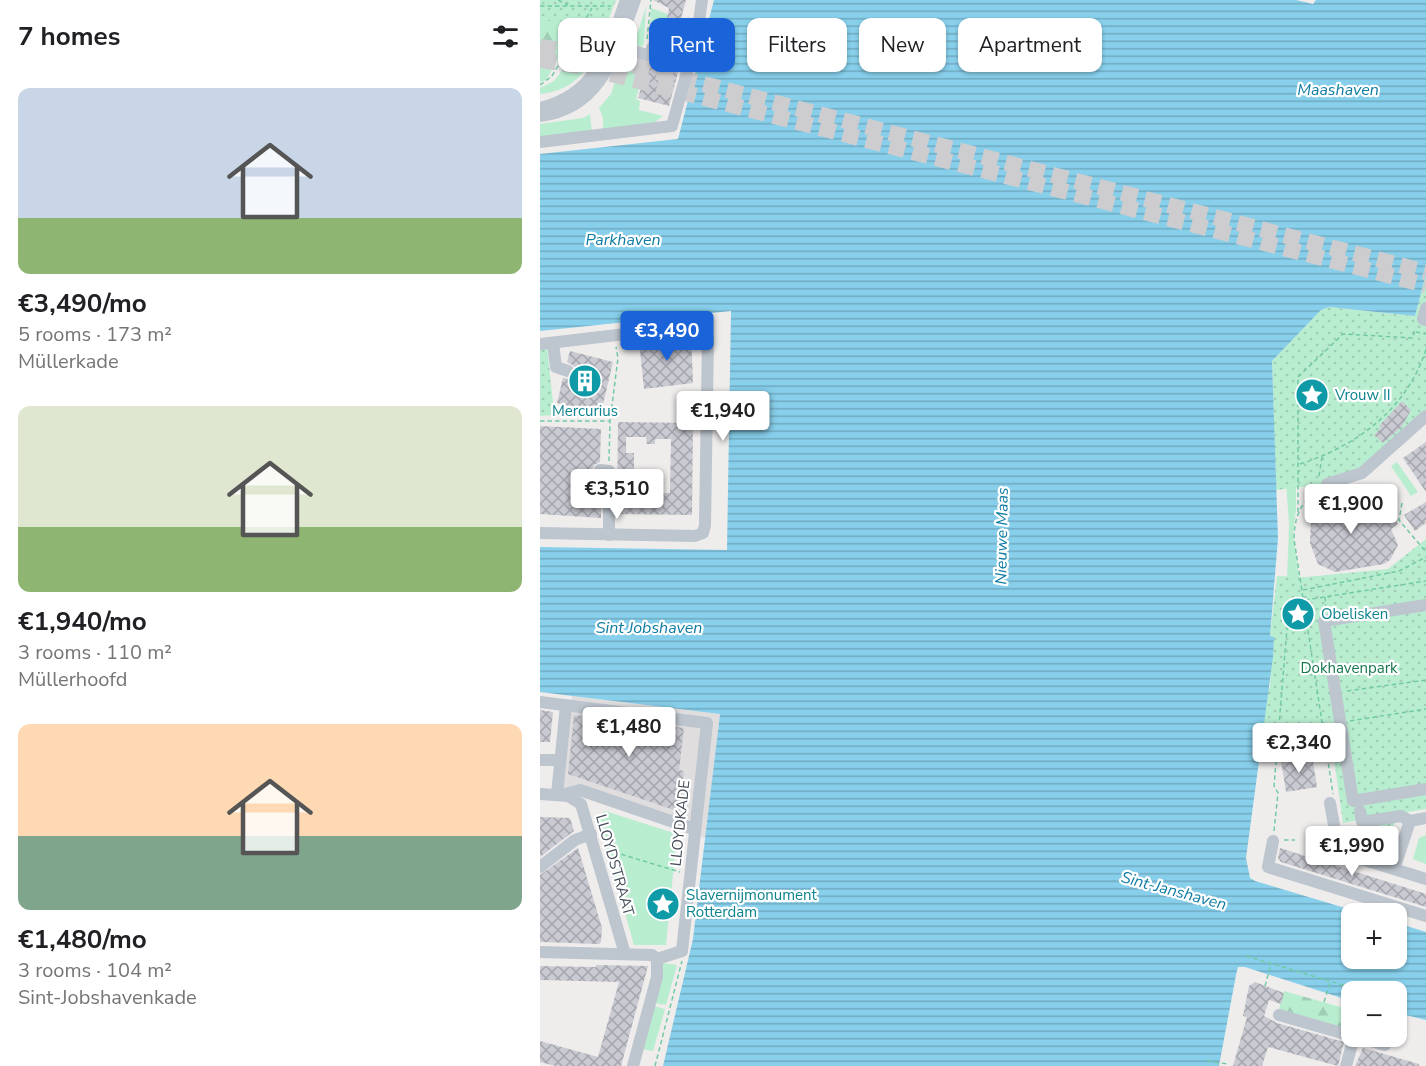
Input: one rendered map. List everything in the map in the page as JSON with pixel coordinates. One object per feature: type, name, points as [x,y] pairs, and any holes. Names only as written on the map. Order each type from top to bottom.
[{"type":"street","points":[[699,18],[702,0]]},
{"type":"street","points":[[540,108],[571,96],[592,78],[604,57],[626,4]]},
{"type":"street","points":[[540,116],[559,113],[573,106],[600,82],[613,60],[626,4]]},
{"type":"street","points":[[637,50],[649,52]]},
{"type":"street","points":[[540,142],[672,126],[687,72]]},
{"type":"street","points":[[540,533],[701,534],[705,528],[708,337],[702,329],[694,326],[546,343],[556,367],[568,371]]},
{"type":"street","points":[[1323,481],[1362,473],[1426,416]]},
{"type":"street","points":[[605,470],[609,535]]},
{"type":"street","points":[[1426,604],[1326,618],[1340,722],[1356,806],[1362,822],[1401,816],[1410,821],[1426,818]]},
{"type":"street","points":[[540,702],[566,706],[560,760],[560,794]]},
{"type":"street","name":"LLOYDKADE","points":[[566,706],[706,723],[682,951]]},
{"type":"street","points":[[540,760],[560,760]]},
{"type":"street","points":[[1356,806],[1426,789]]},
{"type":"street","name":"LLOYDSTRAAT","points":[[540,794],[560,794],[580,790],[694,829]]},
{"type":"street","name":"LLOYDSTRAAT","points":[[560,794],[574,797],[581,804],[625,954]]},
{"type":"street","points":[[1330,803],[1339,852],[1425,878]]},
{"type":"street","points":[[1394,869],[1410,821]]},
{"type":"street","points":[[540,867],[575,840],[593,840]]},
{"type":"street","points":[[1273,842],[1268,867],[1426,916]]},
{"type":"street","points":[[657,959],[682,951]]},
{"type":"street","points":[[540,952],[652,955],[657,959]]},
{"type":"street","points":[[633,1066],[657,977],[657,959]]},
{"type":"street","points":[[1280,1015],[1341,1033]]},
{"type":"street","points":[[1346,1066],[1350,1047]]},
{"type":"path","points":[[558,0],[569,6]]},
{"type":"path","points":[[649,52],[648,9],[651,0]]},
{"type":"path","points":[[540,6],[626,4]]},
{"type":"path","points":[[540,85],[552,76],[593,6]]},
{"type":"path","points":[[1330,803],[1334,789],[1333,778],[1294,539],[1298,513],[1298,377],[1343,334],[1413,338],[1418,318],[1425,316]]},
{"type":"path","points":[[1415,332],[1426,334]]},
{"type":"path","points":[[605,470],[618,358],[615,336]]},
{"type":"path","points":[[1299,464],[1322,457],[1361,436],[1383,417],[1404,391],[1426,349]]},
{"type":"path","points":[[540,421],[610,421]]},
{"type":"path","points":[[1298,513],[1323,481],[1322,457]]},
{"type":"path","points":[[1402,503],[1399,520],[1426,552]]},
{"type":"path","points":[[1303,590],[1399,571],[1426,557]]},
{"type":"path","points":[[1304,600],[1426,581]]},
{"type":"path","points":[[1324,597],[1326,618]]},
{"type":"path","points":[[1273,842],[1278,792],[1274,786],[1287,628],[1308,624]]},
{"type":"path","points":[[1335,693],[1426,680]]},
{"type":"path","points":[[1340,722],[1426,709]]},
{"type":"path","points":[[593,840],[690,875]]},
{"type":"path","points":[[655,1066],[682,966],[682,951]]},
{"type":"path","points":[[1246,956],[1341,984]]},
{"type":"path","points":[[1265,986],[1271,964]]},
{"type":"path","points":[[1324,1002],[1331,981]]},
{"type":"path","points":[[1207,1061],[1228,1064]]},
{"type":"shaded area","points":[[572,696],[720,714],[706,838],[563,788]]},
{"type":"green space","points":[[540,0],[616,0],[609,18],[558,18],[558,21],[540,21]]},
{"type":"green space","points":[[646,7],[642,47],[637,45],[637,35]]},
{"type":"green space","points":[[651,8],[678,18],[651,18]]},
{"type":"green space","points":[[540,10],[585,14],[583,18],[558,18],[558,59],[540,56]]},
{"type":"green space","points":[[612,10],[609,18],[590,18]]},
{"type":"green space","points":[[540,56],[558,59],[546,80],[540,82]]},
{"type":"green space","points":[[561,72],[583,72],[570,84],[557,91],[540,94],[540,88],[554,81]]},
{"type":"green space","points":[[618,72],[643,74],[636,99],[640,101],[639,110],[663,116],[655,122],[603,130],[603,118],[599,108],[611,94]]},
{"type":"green space","points":[[590,114],[592,132],[540,137],[540,124],[583,118]]},
{"type":"green space","points":[[1426,274],[1426,416],[1374,464],[1327,484],[1276,490],[1272,361],[1321,310],[1329,307],[1415,316]]},
{"type":"green space","points":[[547,347],[554,415],[540,416],[540,348]]},
{"type":"green space","points":[[1397,462],[1418,492],[1411,496],[1391,466]]},
{"type":"green space","points":[[1285,468],[1296,481],[1293,534],[1303,606],[1286,609],[1289,524]]},
{"type":"green space","name":"Dokhavenpark","points":[[1426,539],[1426,809],[1343,823],[1332,745],[1260,756],[1267,690],[1270,687],[1273,637],[1270,636],[1277,576],[1306,577],[1388,569]]},
{"type":"green space","points":[[605,811],[677,834],[666,945],[634,945],[598,817]]},
{"type":"green space","points":[[1395,821],[1386,851],[1372,848],[1366,824]]},
{"type":"green space","points":[[1426,835],[1426,864],[1413,859],[1419,838]]},
{"type":"green space","points":[[663,963],[677,965],[666,1005],[655,1003]]},
{"type":"green space","points":[[1284,991],[1341,1007],[1341,1027],[1279,1009]]},
{"type":"green space","points":[[654,1006],[665,1009],[653,1051],[643,1049]]},
{"type":"water","points":[[714,0],[1296,0],[1313,4],[1316,0],[1426,0],[1426,274],[1415,316],[1329,307],[1321,310],[1272,361],[1278,538],[1270,636],[1274,637],[1273,657],[1246,858],[1250,878],[1255,881],[1341,907],[1341,969],[1407,969],[1407,926],[1426,932],[1426,1020],[1407,1015],[1407,981],[1341,981],[1341,998],[1245,967],[1238,967],[1219,1066],[663,1066],[693,939],[720,714],[540,692],[540,547],[727,550],[731,311],[540,331],[540,154],[678,139],[695,72],[735,72],[735,18],[709,18]]},
{"type":"building","points":[[653,0],[686,0],[681,18],[667,18],[669,8]]},
{"type":"building","points":[[644,63],[649,63],[649,72],[678,72],[669,106],[638,98],[641,88],[638,87]]},
{"type":"building","points":[[691,335],[693,383],[644,389],[639,341]]},
{"type":"building","name":"Mercurius","points":[[570,351],[613,362],[601,413],[557,403],[563,378],[570,379],[576,373],[574,366],[567,362]]},
{"type":"building","points":[[1402,401],[1411,410],[1401,428],[1383,443],[1374,435],[1381,428],[1379,426]]},
{"type":"building","points":[[618,422],[693,423],[692,515],[617,514]],"holes":[[[626,437],[646,437],[647,444],[655,444],[655,439],[671,439],[670,493],[634,493],[634,453],[626,453]]]},
{"type":"building","points":[[540,426],[601,429],[600,462],[594,465],[592,470],[595,476],[601,478],[601,518],[540,514]]},
{"type":"building","points":[[1426,442],[1426,492],[1403,458]]},
{"type":"building","points":[[1336,495],[1365,501],[1384,517],[1390,513],[1398,524],[1391,529],[1398,545],[1390,560],[1384,564],[1335,572],[1318,564],[1310,543],[1311,517],[1321,502]]},
{"type":"building","points":[[1426,502],[1426,523],[1415,531],[1404,515]]},
{"type":"building","points":[[540,710],[553,712],[550,742],[540,742]]},
{"type":"building","points":[[574,715],[684,728],[679,770],[684,771],[680,812],[568,774]]},
{"type":"building","points":[[1312,755],[1317,787],[1286,792],[1281,760]]},
{"type":"building","points":[[540,817],[570,818],[574,831],[540,857]]},
{"type":"building","points":[[578,848],[602,928],[601,942],[599,944],[540,942],[540,875]]},
{"type":"building","points":[[1280,848],[1426,894],[1426,907],[1281,862],[1278,858]]},
{"type":"building","points":[[596,965],[648,966],[621,1066],[556,1066],[540,1062],[540,1041],[598,1057],[619,982],[540,980],[540,966],[596,967]]},
{"type":"building","points":[[1255,982],[1284,993],[1281,1004],[1269,1000],[1264,1016],[1277,1023],[1341,1041],[1343,1047],[1338,1066],[1268,1047],[1262,1066],[1233,1066],[1247,1017],[1243,1016],[1249,986]]},
{"type":"building","points":[[1363,1048],[1419,1064],[1419,1066],[1355,1066]]},
{"type":"tunnel","points":[[540,47],[592,55],[1426,272]]},
{"type":"tunnel","points":[[540,60],[581,66],[1426,285]]},
{"type":"place","name":"Mercurius","points":[[585,381]]},
{"type":"place","name":"Vrouw II","points":[[1312,395]]},
{"type":"place","name":"Obelisken","points":[[1298,614]]},
{"type":"place","name":"Slavernijmonument Rotterdam","points":[[663,904]]},
{"type":"water label","name":"Maashaven","points":[[1338,89]]},
{"type":"water label","name":"Parkhaven","points":[[623,239]]},
{"type":"water label","name":"Nieuwe Maas","points":[[1001,536]]},
{"type":"water label","name":"Sint Jobshaven","points":[[649,627]]},
{"type":"water label","name":"Sint-Janshaven","points":[[1174,890]]}]
